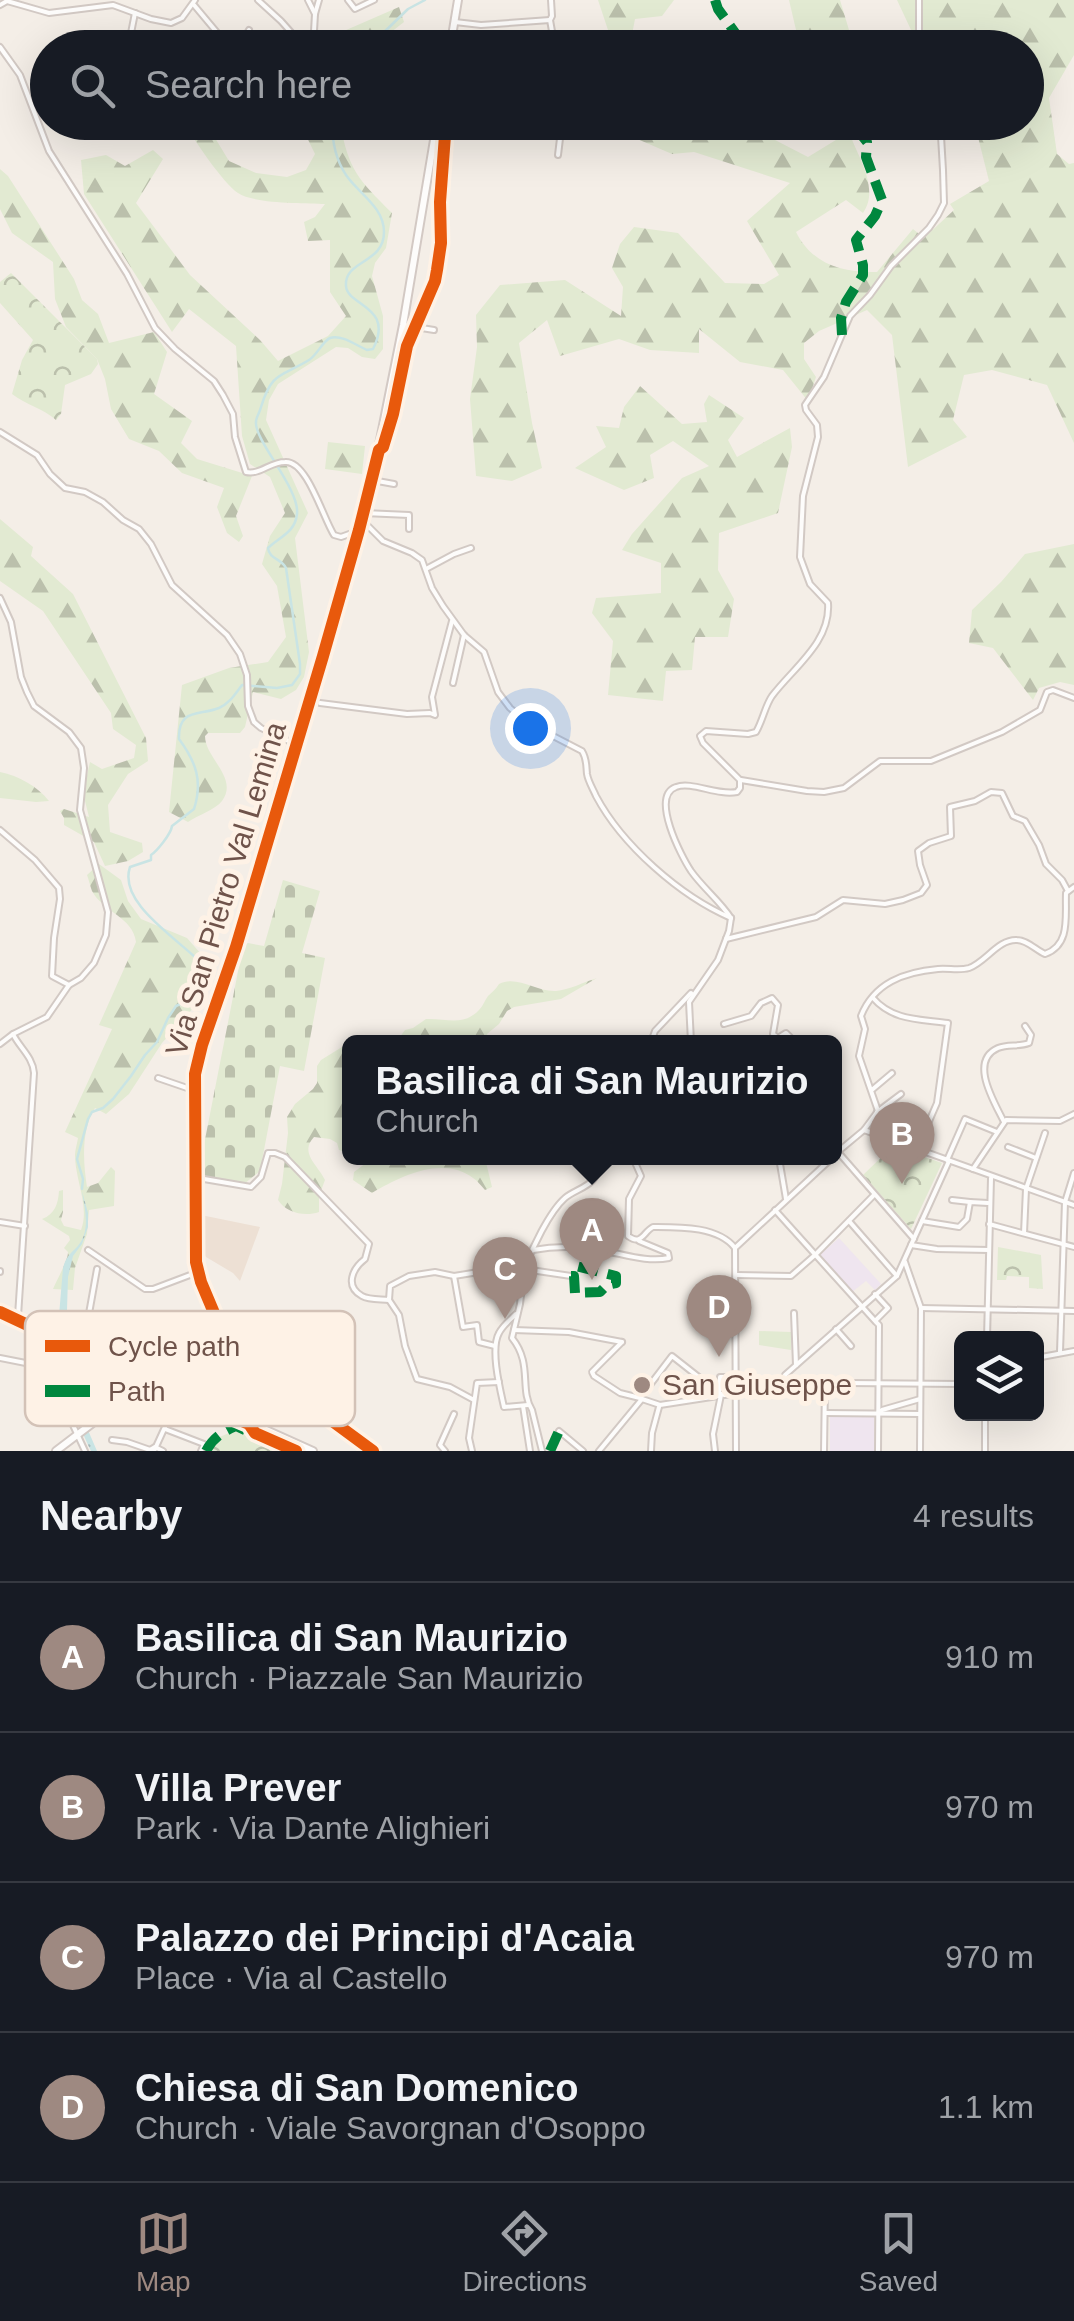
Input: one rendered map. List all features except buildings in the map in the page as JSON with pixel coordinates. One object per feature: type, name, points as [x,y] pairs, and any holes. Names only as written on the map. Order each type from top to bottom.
[{"type":"street","points":[[258,0],[289,30]]},
{"type":"street","points":[[308,0],[315,14]]},
{"type":"street","points":[[315,30],[319,0]]},
{"type":"street","points":[[348,0],[355,10],[374,0]]},
{"type":"street","points":[[453,30],[459,0]]},
{"type":"street","points":[[550,0],[552,30]]},
{"type":"street","points":[[918,30],[919,0]]},
{"type":"street","points":[[0,5],[6,1],[49,14],[121,7],[171,23],[182,18],[194,2],[216,30]]},
{"type":"street","points":[[132,30],[135,12]]},
{"type":"street","points":[[454,22],[481,25],[550,20]]},
{"type":"street","points":[[0,47],[20,75],[30,100]]},
{"type":"street","points":[[46,140],[155,328],[175,350],[214,381],[234,414],[234,437],[246,472],[292,463],[303,472],[334,535],[343,537],[359,530]]},
{"type":"street","name":"Via San Pietro Val Lemina","points":[[214,1311],[198,1272],[195,1251],[194,1074],[232,960],[363,516],[404,325],[435,140]]},
{"type":"street","points":[[558,154],[560,140]]},
{"type":"street","points":[[941,140],[944,203],[938,215],[850,316],[827,371],[805,404],[817,425],[818,437],[802,496],[800,556],[806,577],[828,603],[828,616],[804,660],[769,700],[756,732],[706,732],[700,736],[740,780],[824,792],[844,788],[880,762],[932,760],[1002,732],[1040,710],[1047,692],[1053,690],[1074,698]]},
{"type":"street","points":[[404,325],[434,330]]},
{"type":"street","points":[[0,432],[37,455],[66,488],[104,502],[139,529],[178,592],[227,634],[240,654],[247,675],[248,706],[258,726],[296,745]]},
{"type":"street","points":[[372,480],[394,484]]},
{"type":"street","points":[[363,516],[409,514],[409,529]]},
{"type":"street","points":[[363,516],[386,543],[420,558],[432,588],[452,620],[484,652],[498,692],[510,708],[528,723],[582,751],[599,801],[636,849],[684,890],[731,918]]},
{"type":"street","points":[[426,569],[472,548]]},
{"type":"street","points":[[0,598],[11,622],[21,677],[34,706],[69,732],[81,748],[80,810],[108,912],[106,935],[94,964],[69,985],[47,1017],[0,1044]]},
{"type":"street","points":[[320,703],[435,715],[432,701],[452,620]]},
{"type":"street","points":[[454,683],[464,635]]},
{"type":"street","points":[[731,918],[680,852],[666,801],[677,786],[730,794],[740,788],[740,780]]},
{"type":"street","points":[[726,938],[816,917],[843,900],[880,904],[921,893],[927,885],[918,851],[951,836],[950,807],[991,792],[1002,793],[1013,816],[1025,822],[1046,864],[1071,889],[1066,893],[1064,933],[1059,947],[1045,954],[1017,940],[966,969],[942,969],[893,979],[861,1016],[864,1030],[859,1052],[878,1112]]},
{"type":"street","points":[[0,830],[60,888],[52,976],[69,985]]},
{"type":"street","points":[[690,1035],[688,1002],[715,966],[731,918]]},
{"type":"street","points":[[653,1035],[698,988]]},
{"type":"street","points":[[724,1024],[751,1016],[761,1003],[772,998],[778,1005],[774,1035]]},
{"type":"street","points":[[873,998],[887,1012],[898,1016],[948,1022],[937,1100],[917,1148]]},
{"type":"street","points":[[1004,1122],[985,1078],[986,1060],[998,1048],[1025,1046],[1030,1042],[1031,1035],[1025,1026]]},
{"type":"street","points":[[13,1034],[33,1063],[34,1073],[18,1318]]},
{"type":"street","points":[[872,1090],[892,1073]]},
{"type":"street","points":[[158,1078],[193,1090]]},
{"type":"street","points":[[842,1149],[901,1094]]},
{"type":"street","points":[[972,1169],[1004,1122],[1060,1121],[1074,1114]]},
{"type":"street","points":[[784,1383],[784,1376],[898,1276],[965,1119],[997,1132]]},
{"type":"street","points":[[864,1130],[1074,1205]]},
{"type":"street","points":[[1024,1234],[1026,1189],[1045,1133]]},
{"type":"street","points":[[1008,1147],[1036,1158]]},
{"type":"street","points":[[197,1179],[251,1187],[262,1177],[268,1154],[285,1157],[369,1244],[365,1260],[357,1265],[351,1278],[355,1290],[362,1296],[389,1300]]},
{"type":"street","points":[[842,1162],[912,1242],[937,1249],[989,1250]]},
{"type":"street","points":[[530,1451],[526,1370],[512,1338],[524,1269],[554,1212],[566,1197],[596,1176],[596,1165]]},
{"type":"street","points":[[533,1250],[576,1247],[633,1257],[669,1258],[668,1253],[628,1236],[628,1199],[641,1176],[637,1165]]},
{"type":"street","points":[[780,1165],[786,1200]]},
{"type":"street","points":[[735,1248],[824,1165]]},
{"type":"street","points":[[1060,1352],[1065,1202],[1074,1173]]},
{"type":"street","points":[[987,1331],[991,1176]]},
{"type":"street","points":[[736,1275],[789,1277],[816,1256],[874,1196]]},
{"type":"street","points":[[952,1200],[990,1203]]},
{"type":"street","points":[[922,1221],[960,1227],[967,1219],[970,1202]]},
{"type":"street","points":[[775,1210],[878,1325],[878,1451]]},
{"type":"street","points":[[849,1221],[898,1276]]},
{"type":"street","points":[[0,1222],[25,1226]]},
{"type":"street","points":[[990,1224],[1074,1247]]},
{"type":"street","points":[[636,1240],[653,1227],[694,1228],[722,1236],[735,1248],[736,1451]]},
{"type":"street","points":[[88,1250],[145,1290],[198,1272]]},
{"type":"street","points":[[905,1262],[920,1308],[920,1451]]},
{"type":"street","points":[[474,1400],[450,1387],[417,1379],[404,1346],[399,1315],[389,1300],[392,1284],[409,1276],[435,1272],[454,1276],[503,1268],[570,1276]]},
{"type":"street","points":[[89,1311],[97,1269]]},
{"type":"street","points":[[454,1276],[463,1327],[477,1324],[479,1342],[496,1346]]},
{"type":"street","points":[[875,1294],[888,1308],[875,1320]]},
{"type":"street","points":[[920,1308],[1074,1311]]},
{"type":"street","points":[[0,1310],[25,1321]]},
{"type":"street","points":[[519,1310],[496,1338],[499,1382],[504,1407],[525,1406],[532,1410],[542,1451]]},
{"type":"street","points":[[794,1313],[796,1365]]},
{"type":"street","points":[[514,1330],[569,1332],[622,1342],[592,1372],[620,1392],[660,1405],[736,1394]]},
{"type":"street","points":[[836,1330],[851,1346]]},
{"type":"street","points":[[1044,1356],[1074,1351]]},
{"type":"street","points":[[599,1451],[672,1356],[720,1394]]},
{"type":"street","points":[[0,1358],[25,1363]]},
{"type":"street","points":[[714,1451],[720,1377],[784,1383],[954,1384]]},
{"type":"street","points":[[472,1451],[468,1438],[477,1384],[499,1382]]},
{"type":"street","points":[[824,1451],[825,1384]]},
{"type":"street","points":[[878,1413],[920,1399]]},
{"type":"street","points":[[651,1451],[660,1405]]},
{"type":"street","points":[[445,1451],[440,1446],[454,1414]]},
{"type":"street","points":[[824,1414],[920,1414]]},
{"type":"street","points":[[985,1421],[985,1451]]},
{"type":"street","points":[[75,1426],[85,1451]]},
{"type":"street","points":[[56,1451],[92,1426]]},
{"type":"street","points":[[258,1426],[313,1451]]},
{"type":"street","points":[[339,1426],[372,1451]]},
{"type":"street","points":[[154,1449],[164,1428],[204,1444],[202,1451]]},
{"type":"street","points":[[559,1431],[584,1451]]},
{"type":"street","points":[[112,1440],[163,1451]]},
{"type":"shaded area","points":[[196,1214],[260,1227],[240,1281],[206,1257],[198,1246]]},
{"type":"shaded area","points":[[839,1238],[881,1284],[875,1290],[866,1281],[852,1292],[820,1255]]},
{"type":"shaded area","points":[[830,1417],[874,1417],[874,1451],[830,1451]]},
{"type":"green space","points":[[598,0],[674,0],[662,16],[635,19],[633,30],[608,30]]},
{"type":"green space","points":[[789,0],[840,0],[849,30],[796,30]]},
{"type":"green space","points":[[897,0],[1074,0],[1074,55],[1049,98],[1057,154],[1069,164],[1074,163],[1074,443],[1047,385],[992,370],[964,375],[953,420],[967,437],[908,467],[892,335],[867,310],[819,331],[804,343],[804,359],[816,377],[808,401],[783,370],[740,362],[699,329],[699,353],[650,350],[619,339],[560,356],[547,320],[519,343],[542,468],[512,481],[476,476],[470,399],[477,347],[476,315],[500,285],[565,280],[621,316],[623,287],[612,268],[620,244],[634,227],[678,233],[725,283],[764,284],[779,275],[747,221],[790,183],[694,152],[672,154],[640,140],[775,140],[808,157],[836,140],[852,140],[868,183],[868,204],[863,213],[846,200],[796,232],[810,252],[829,264],[852,271],[877,272],[913,229],[924,238],[954,210],[950,204],[989,181],[979,140],[1044,140],[1044,30],[911,30]]},
{"type":"green space","points":[[399,7],[404,22],[394,30],[346,30]]},
{"type":"green space","points":[[195,140],[216,140],[229,161],[256,173],[287,177],[306,170],[315,154],[308,140],[344,140],[357,173],[392,213],[386,248],[375,263],[372,276],[383,316],[383,349],[375,359],[336,347],[278,384],[269,400],[266,420],[308,513],[295,538],[309,652],[304,677],[296,690],[281,699],[253,692],[240,733],[205,736],[227,784],[226,793],[219,804],[188,822],[169,812],[182,685],[229,668],[268,662],[286,637],[277,586],[262,564],[270,536],[285,513],[270,477],[250,464],[242,436],[236,346],[189,309],[172,332],[84,194],[81,160],[106,155],[125,166],[153,150],[163,159],[136,203],[190,275],[278,361],[328,336],[346,316],[330,292],[330,240],[308,241],[304,222],[315,217],[325,204],[245,197]]},
{"type":"green space","points":[[0,169],[74,279],[82,300],[98,314],[109,343],[154,332],[167,352],[154,394],[192,421],[181,443],[197,459],[252,476],[236,516],[243,536],[239,542],[227,533],[217,507],[224,488],[182,473],[159,451],[129,439],[111,409],[97,359],[66,327],[55,299],[53,262],[12,233],[0,209]]},
{"type":"green space","points":[[11,273],[97,359],[91,374],[65,385],[61,414],[56,420],[12,394],[22,360],[33,340],[0,303],[0,282]]},
{"type":"green space","points":[[640,386],[682,424],[707,422],[704,404],[709,395],[744,418],[728,440],[737,457],[790,428],[792,447],[778,513],[719,533],[718,570],[734,599],[728,637],[695,637],[692,670],[666,671],[663,701],[608,695],[613,641],[592,613],[596,598],[661,593],[661,563],[622,550],[682,478],[709,466],[673,441],[650,455],[654,478],[624,490],[575,468],[606,447],[596,426],[619,428],[624,407]]},
{"type":"green space","points":[[328,442],[365,446],[362,474],[325,469]]},
{"type":"green space","points":[[0,519],[33,547],[31,556],[73,594],[146,738],[148,761],[128,774],[108,805],[110,832],[142,843],[143,852],[128,861],[105,866],[94,842],[64,825],[60,811],[89,817],[83,793],[90,762],[102,769],[134,758],[136,745],[113,729],[111,713],[43,611],[0,581]]},
{"type":"green space","points":[[1074,544],[1074,685],[1060,682],[1039,688],[1033,700],[993,648],[969,643],[972,610],[1025,554]]},
{"type":"green space","points":[[0,772],[27,782],[49,801],[0,798]]},
{"type":"green space","points":[[99,864],[121,880],[128,901],[141,919],[187,938],[210,964],[211,979],[204,996],[162,1043],[129,1094],[106,1114],[95,1108],[90,1117],[84,1146],[87,1187],[98,1183],[111,1167],[115,1171],[114,1206],[89,1210],[73,1290],[53,1289],[68,1256],[64,1248],[70,1240],[42,1219],[53,1211],[59,1191],[63,1190],[61,1220],[64,1226],[81,1230],[84,1212],[75,1155],[78,1138],[65,1132],[112,1029],[99,1025],[136,942],[124,920],[92,891],[87,875]]},
{"type":"green space","points":[[283,880],[320,891],[302,953],[325,958],[304,1071],[280,1066],[260,1171],[244,1184],[202,1175],[199,1170],[243,946],[264,946]]},
{"type":"green space","points":[[597,978],[561,999],[514,1007],[487,1035],[401,1035],[426,1019],[460,1020],[473,1015],[499,984],[506,982],[556,991]]},
{"type":"green space","points":[[342,1047],[342,1151],[330,1139],[314,1137],[309,1154],[325,1180],[319,1212],[296,1213],[278,1200],[287,1117],[317,1083],[321,1060]]},
{"type":"green space","points":[[893,1146],[942,1163],[911,1229],[863,1175]]},
{"type":"green space","points":[[363,1165],[487,1165],[492,1187],[485,1190],[461,1171],[435,1168],[408,1175],[372,1193],[353,1180],[354,1172]]},
{"type":"green space","points":[[998,1247],[1041,1255],[1043,1289],[1029,1288],[1029,1277],[1007,1276],[1006,1280],[997,1280]]},
{"type":"green space","points":[[759,1331],[791,1332],[791,1350],[759,1345]]},
{"type":"green space","points":[[234,1431],[282,1451],[208,1451],[217,1438]]},
{"type":"water","points":[[82,1191],[88,1227],[82,1244],[73,1256],[67,1311],[59,1311],[63,1268],[81,1241],[86,1228]]},
{"type":"water","points":[[80,1426],[86,1426],[97,1451],[91,1451]]},
{"type":"waterway","points":[[386,30],[408,9],[425,0]]},
{"type":"waterway","points":[[82,1189],[77,1159],[88,1119],[113,1099],[131,1076],[157,1042],[176,1006],[191,999],[206,968],[143,909],[129,881],[130,867],[151,860],[172,826],[194,809],[198,781],[194,764],[179,739],[182,722],[191,715],[223,706],[242,685],[277,688],[292,685],[300,674],[286,568],[268,548],[293,526],[296,504],[256,422],[274,381],[309,360],[327,340],[335,337],[367,350],[373,349],[378,335],[374,315],[348,293],[346,286],[351,271],[378,250],[383,223],[343,169],[334,140]]},
{"type":"marked path","points":[[715,0],[733,30]]},
{"type":"marked path","points":[[842,335],[841,318],[846,302],[863,275],[856,240],[882,200],[866,157],[865,140]]},
{"type":"marked path","points":[[571,1276],[575,1293],[600,1292],[616,1283],[616,1276],[572,1265]]},
{"type":"marked path","points":[[206,1451],[231,1428],[247,1431]]},
{"type":"marked path","points":[[550,1451],[559,1431]]},
{"type":"cycle path","points":[[213,1311],[196,1262],[195,1074],[323,656],[379,450],[393,414],[407,346],[435,281],[441,243],[445,140]]},
{"type":"cycle path","points":[[0,1312],[25,1324]]},
{"type":"cycle path","points":[[250,1426],[255,1433],[296,1451]]},
{"type":"cycle path","points":[[339,1426],[373,1451]]},
{"type":"place","name":"Villa Prever","points":[[902,1184]]},
{"type":"place","name":"Basilica di San Maurizio","points":[[592,1280]]},
{"type":"place","name":"Palazzo dei Principi d'Acaia","points":[[505,1319]]},
{"type":"place","name":"Chiesa di San Domenico","points":[[719,1357]]},
{"type":"place","name":"San Giuseppe","points":[[642,1385]]}]
